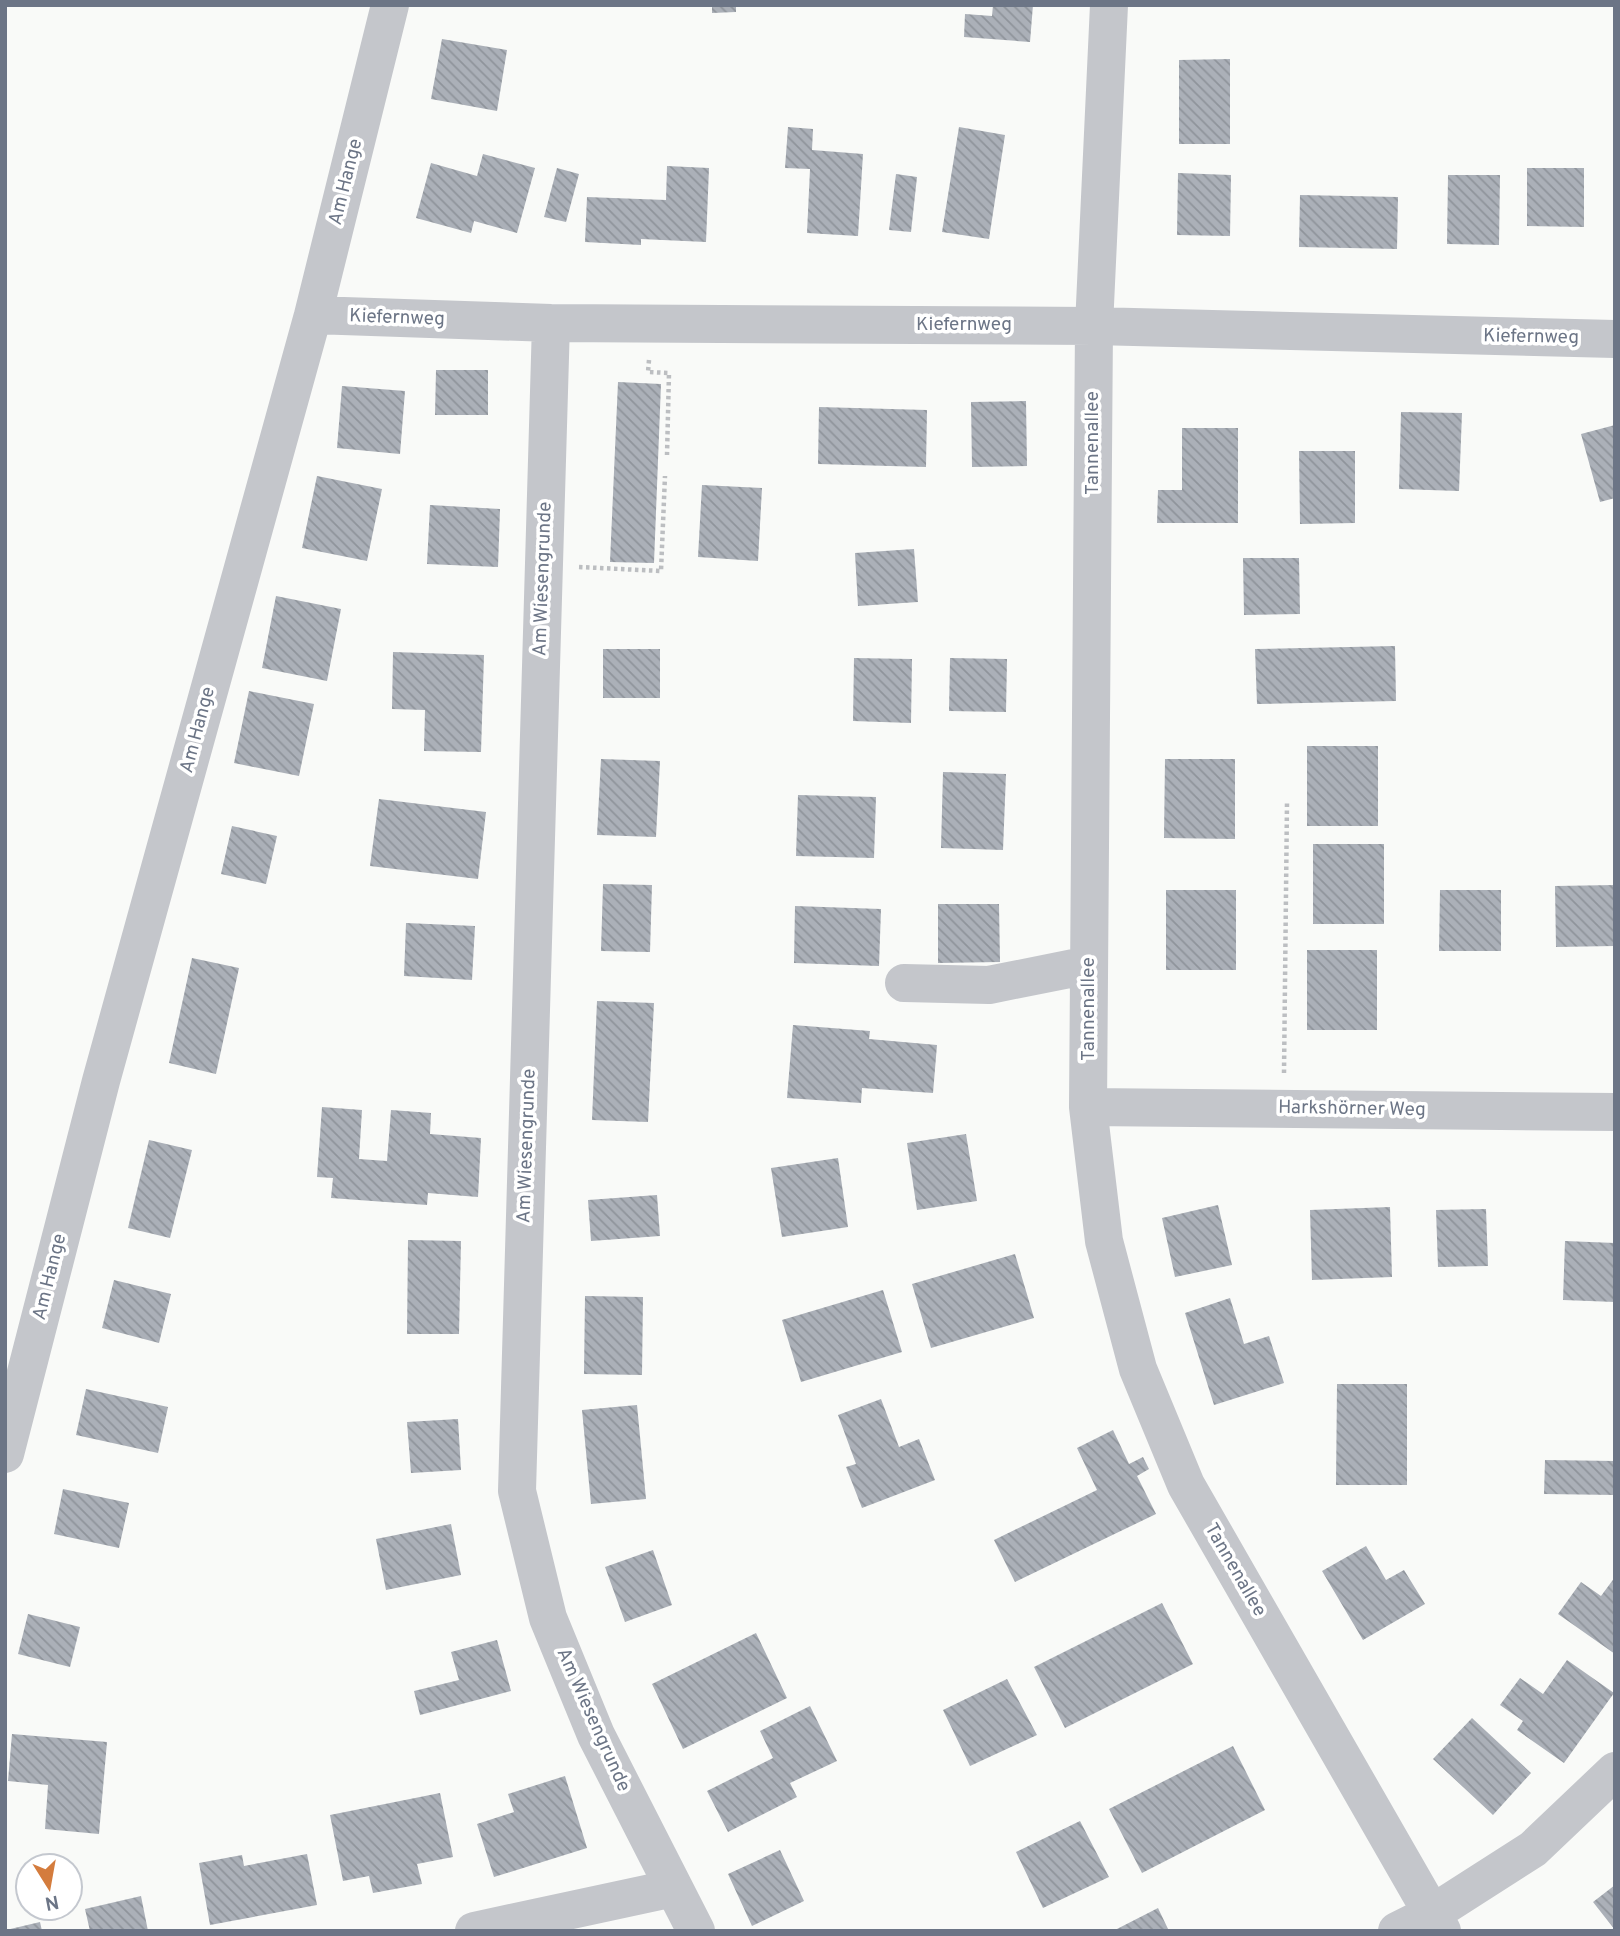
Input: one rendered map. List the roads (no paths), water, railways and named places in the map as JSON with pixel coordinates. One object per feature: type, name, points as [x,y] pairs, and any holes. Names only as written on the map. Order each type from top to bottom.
[{"type":"street","name":"Am Hange","points":[[5,1454],[100,1081],[313,315],[390,5]]},
{"type":"street","name":"Tannenallee","points":[[1109,5],[1094,326],[1088,1107],[1104,1241],[1139,1369],[1186,1485],[1438,1922]]},
{"type":"street","name":"Kiefernweg","points":[[313,315],[651,325],[1094,326],[1615,339]]},
{"type":"street","name":"Am Wiesengrunde","points":[[551,323],[517,1491],[548,1619],[596,1735],[696,1931]]},
{"type":"street","points":[[904,983],[989,985],[1089,965]]},
{"type":"street","name":"Harkshörner Weg","points":[[1088,1107],[1615,1112]]},
{"type":"street","points":[[1397,1931],[1438,1922],[1533,1849],[1615,1771]]},
{"type":"street","points":[[474,1931],[674,1888]]}]
